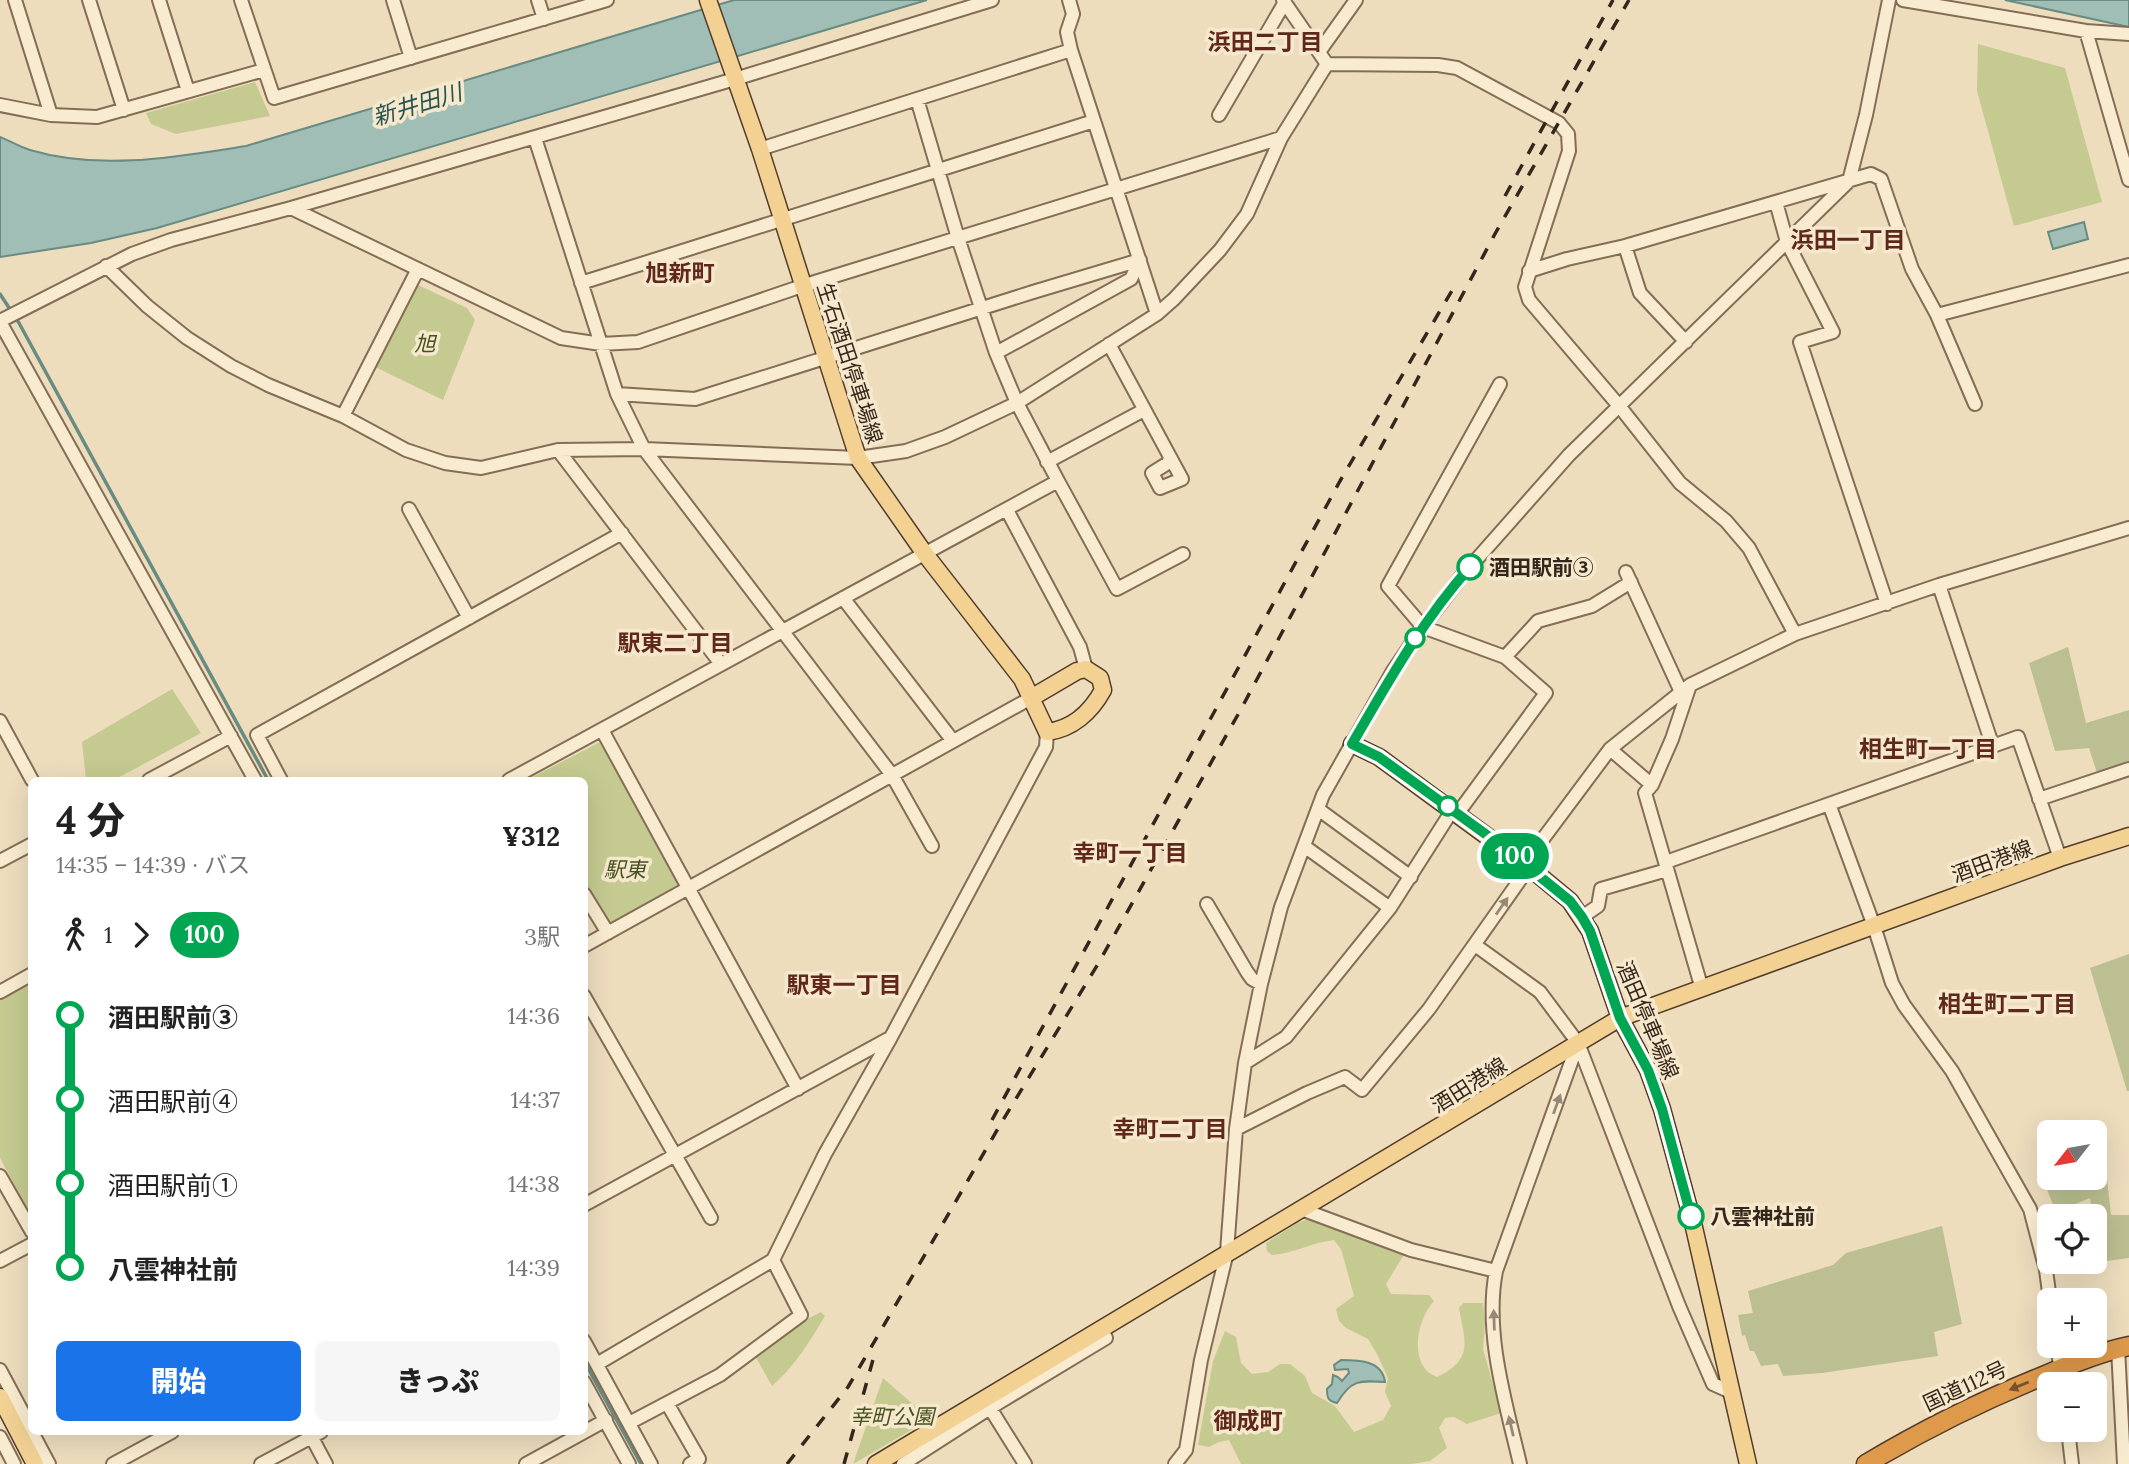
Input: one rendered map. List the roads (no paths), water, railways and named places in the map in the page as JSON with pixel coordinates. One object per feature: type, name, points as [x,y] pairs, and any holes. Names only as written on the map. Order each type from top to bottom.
[{"type":"highway","name":"国道112号","points":[[2070,1372],[2123,1347]]},
{"type":"highway","name":"国道112号","points":[[1866,1464],[1938,1422],[2037,1385]]},
{"type":"main road","name":"生石酒田停車場線","points":[[708,0],[760,149],[858,458],[925,554],[1022,679],[1047,732]]},
{"type":"main road","points":[[1031,698],[1077,671],[1087,669],[1101,678],[1103,690],[1095,705],[1082,717],[1058,730],[1047,732]]},
{"type":"main road","name":"酒田停車場線","points":[[1352,744],[1379,757],[1527,865],[1570,901],[1590,931],[1620,1018],[1648,1070],[1662,1109],[1693,1223],[1748,1464]]},
{"type":"main road","name":"酒田港線","points":[[876,1464],[1620,1018],[2060,858],[2129,836]]},
{"type":"main road","points":[[0,1397],[35,1464]]},
{"type":"street","points":[[15,0],[51,115]]},
{"type":"street","points":[[89,0],[124,110]]},
{"type":"street","points":[[159,0],[188,92]]},
{"type":"street","points":[[241,0],[274,99],[607,0]]},
{"type":"street","points":[[393,0],[411,58]]},
{"type":"street","points":[[538,0],[544,19]]},
{"type":"street","points":[[253,777],[0,322],[106,266],[171,240],[535,138],[734,73],[992,0]]},
{"type":"street","points":[[1069,0],[1073,14],[1067,32],[1071,50],[1157,314]]},
{"type":"street","points":[[1320,52],[1356,0]]},
{"type":"street","points":[[1175,1464],[1186,1450],[1201,1360],[1227,1252],[1236,1129],[1245,1063],[1261,984],[1281,907],[1323,794],[1393,671],[1461,578],[1561,464],[1849,181],[1866,115],[1889,0]]},
{"type":"street","points":[[1903,0],[2086,31],[2129,34]]},
{"type":"street","points":[[1219,115],[1284,1],[1327,64]]},
{"type":"street","points":[[2086,31],[2129,180]]},
{"type":"street","points":[[760,149],[1071,50]]},
{"type":"street","points":[[106,266],[147,306],[187,338],[231,366],[268,385],[343,416],[406,450],[444,463],[481,468],[558,450],[644,449],[858,458],[906,450],[945,437],[1017,403],[1157,314],[1220,250],[1247,214],[1281,138],[1327,64]]},
{"type":"street","points":[[1327,64],[1438,65],[1457,68],[1559,123],[1568,134],[1569,151],[1529,271],[1525,287],[1529,300],[1680,482],[1726,521],[1749,548],[1795,634]]},
{"type":"street","points":[[0,105],[51,115],[97,117],[264,70]]},
{"type":"street","points":[[917,99],[958,238],[996,353],[1017,403],[1117,589],[1183,554]]},
{"type":"street","points":[[581,283],[1094,121]]},
{"type":"street","points":[[535,138],[617,394],[644,449],[892,775],[932,846]]},
{"type":"street","points":[[291,208],[561,338],[601,344],[638,342],[802,286],[1281,138]]},
{"type":"street","points":[[1529,271],[1625,246],[1871,174],[1881,179],[1912,270],[1937,315],[1975,404]]},
{"type":"street","points":[[1776,202],[1787,242],[1833,332],[1800,342],[1887,604]]},
{"type":"street","points":[[1625,246],[1640,293],[1686,342]]},
{"type":"street","points":[[617,394],[695,399],[1140,260]]},
{"type":"street","points":[[996,353],[1131,279],[1140,260]]},
{"type":"street","points":[[1937,315],[2129,265]]},
{"type":"street","points":[[343,416],[418,269]]},
{"type":"street","points":[[1109,344],[1170,458]]},
{"type":"street","points":[[1245,1063],[1286,1037],[1390,908],[1455,811],[1546,693],[1505,657],[1423,627],[1388,586],[1500,384]]},
{"type":"street","points":[[1048,462],[1144,410]]},
{"type":"street","points":[[558,450],[720,664]]},
{"type":"street","points":[[518,777],[1058,481]]},
{"type":"street","points":[[409,509],[469,618]]},
{"type":"street","points":[[1007,510],[1080,647],[1087,669]]},
{"type":"street","points":[[1236,1129],[1345,1077],[1362,1090],[1429,1009],[1610,749],[1686,688],[1795,634],[1939,585],[2129,528]]},
{"type":"street","points":[[279,777],[257,735],[622,533]]},
{"type":"street","points":[[1505,657],[1538,621],[1592,606],[1628,577],[1686,688],[1672,739],[1652,785],[1645,793],[1702,989]]},
{"type":"street","points":[[1939,585],[1992,744]]},
{"type":"street","points":[[843,598],[953,741]]},
{"type":"street","points":[[588,944],[1031,698]]},
{"type":"street","points":[[0,721],[30,777]]},
{"type":"street","points":[[602,730],[798,1089]]},
{"type":"street","points":[[597,1364],[773,1260],[825,1154],[890,1039],[1046,747],[1047,732]]},
{"type":"street","points":[[155,777],[231,736]]},
{"type":"street","points":[[1582,917],[1598,906],[1601,889],[1992,744],[2018,737],[2060,858]]},
{"type":"street","points":[[0,752],[13,745]]},
{"type":"street","points":[[1610,749],[1652,785]]},
{"type":"street","points":[[2039,799],[2129,769]]},
{"type":"street","points":[[1829,804],[1892,983],[1904,1005],[1952,1071],[2030,1209],[2048,1288]]},
{"type":"street","points":[[1318,809],[1411,877]]},
{"type":"street","points":[[0,861],[28,846]]},
{"type":"street","points":[[1304,846],[1390,908]]},
{"type":"street","points":[[588,900],[608,933]]},
{"type":"street","points":[[1208,904],[1247,972],[1261,984]]},
{"type":"street","points":[[1475,945],[1540,992],[1578,1043],[1679,1306],[1713,1384],[1731,1392]]},
{"type":"street","points":[[0,992],[28,976]]},
{"type":"street","points":[[588,1003],[711,1218]]},
{"type":"street","points":[[588,1203],[890,1039]]},
{"type":"street","points":[[1520,1464],[1496,1355],[1493,1287],[1496,1271],[1578,1043]]},
{"type":"street","points":[[0,1175],[28,1225]]},
{"type":"street","points":[[1301,1209],[1411,1250],[1496,1271]]},
{"type":"street","points":[[0,1261],[28,1246]]},
{"type":"street","points":[[629,1423],[720,1375],[801,1315],[773,1260]]},
{"type":"street","points":[[903,1464],[1106,1338],[1101,1328]]},
{"type":"street","points":[[2123,1347],[2124,1464]]},
{"type":"street","points":[[588,1348],[649,1460],[630,1464],[588,1389]]},
{"type":"street","points":[[0,1370],[28,1423]]},
{"type":"street","points":[[667,1403],[699,1459],[690,1464]]},
{"type":"street","points":[[990,1408],[1025,1464]]},
{"type":"street","points":[[588,1430],[606,1420]]},
{"type":"street","points":[[34,1435],[49,1464]]},
{"type":"street","points":[[113,1464],[129,1460],[167,1435]]},
{"type":"street","points":[[261,1464],[311,1435]]},
{"type":"street","points":[[315,1435],[327,1464]]},
{"type":"street","points":[[530,1463],[579,1435]]},
{"type":"street","points":[[0,1437],[14,1464]]},
{"type":"street","points":[[2069,1442],[2072,1464]]},
{"type":"water","name":"新井田川","points":[[734,0],[927,0],[157,228],[91,243],[0,257],[0,137],[26,149],[83,160],[165,158],[246,146]]},
{"type":"water","points":[[2005,0],[2129,0],[2129,27]]},
{"type":"water","points":[[2084,222],[2088,239],[2053,249],[2048,232]]},
{"type":"water","points":[[1341,1360],[1362,1361],[1374,1365],[1383,1375],[1385,1382],[1356,1383],[1337,1403],[1330,1400],[1327,1389],[1332,1384],[1333,1375],[1342,1381],[1349,1373],[1348,1369],[1335,1370],[1334,1365]]},
{"type":"waterway","points":[[0,294],[19,323],[266,777]]},
{"type":"waterway","points":[[588,1368],[641,1464]]},
{"type":"railway","points":[[1505,196],[1613,0]]},
{"type":"railway","points":[[787,1464],[848,1387],[1003,1120],[1098,964],[1240,711],[1496,232],[1629,0]]},
{"type":"railway","points":[[992,1120],[1340,481],[1457,282]]},
{"type":"railway","points":[[844,1464],[874,1356]]},
{"type":"place","name":"酒田駅前③","points":[[1470,567]]},
{"type":"place","name":"八雲神社前","points":[[1691,1216]]},
{"type":"district","name":"浜田二丁目","points":[[1265,41]]},
{"type":"district","name":"浜田一丁目","points":[[1848,239]]},
{"type":"district","name":"旭新町","points":[[680,272]]},
{"type":"district","name":"駅東二丁目","points":[[675,642]]},
{"type":"district","name":"相生町一丁目","points":[[1928,748]]},
{"type":"district","name":"幸町一丁目","points":[[1130,852]]},
{"type":"district","name":"駅東一丁目","points":[[844,984]]},
{"type":"district","name":"相生町二丁目","points":[[2007,1003]]},
{"type":"district","name":"幸町二丁目","points":[[1170,1128]]},
{"type":"district","name":"御成町","points":[[1248,1420]]},
{"type":"park label","name":"旭","points":[[425,343]]},
{"type":"park label","name":"駅東","points":[[625,869]]},
{"type":"park label","name":"幸町公園","points":[[892,1416]]}]
